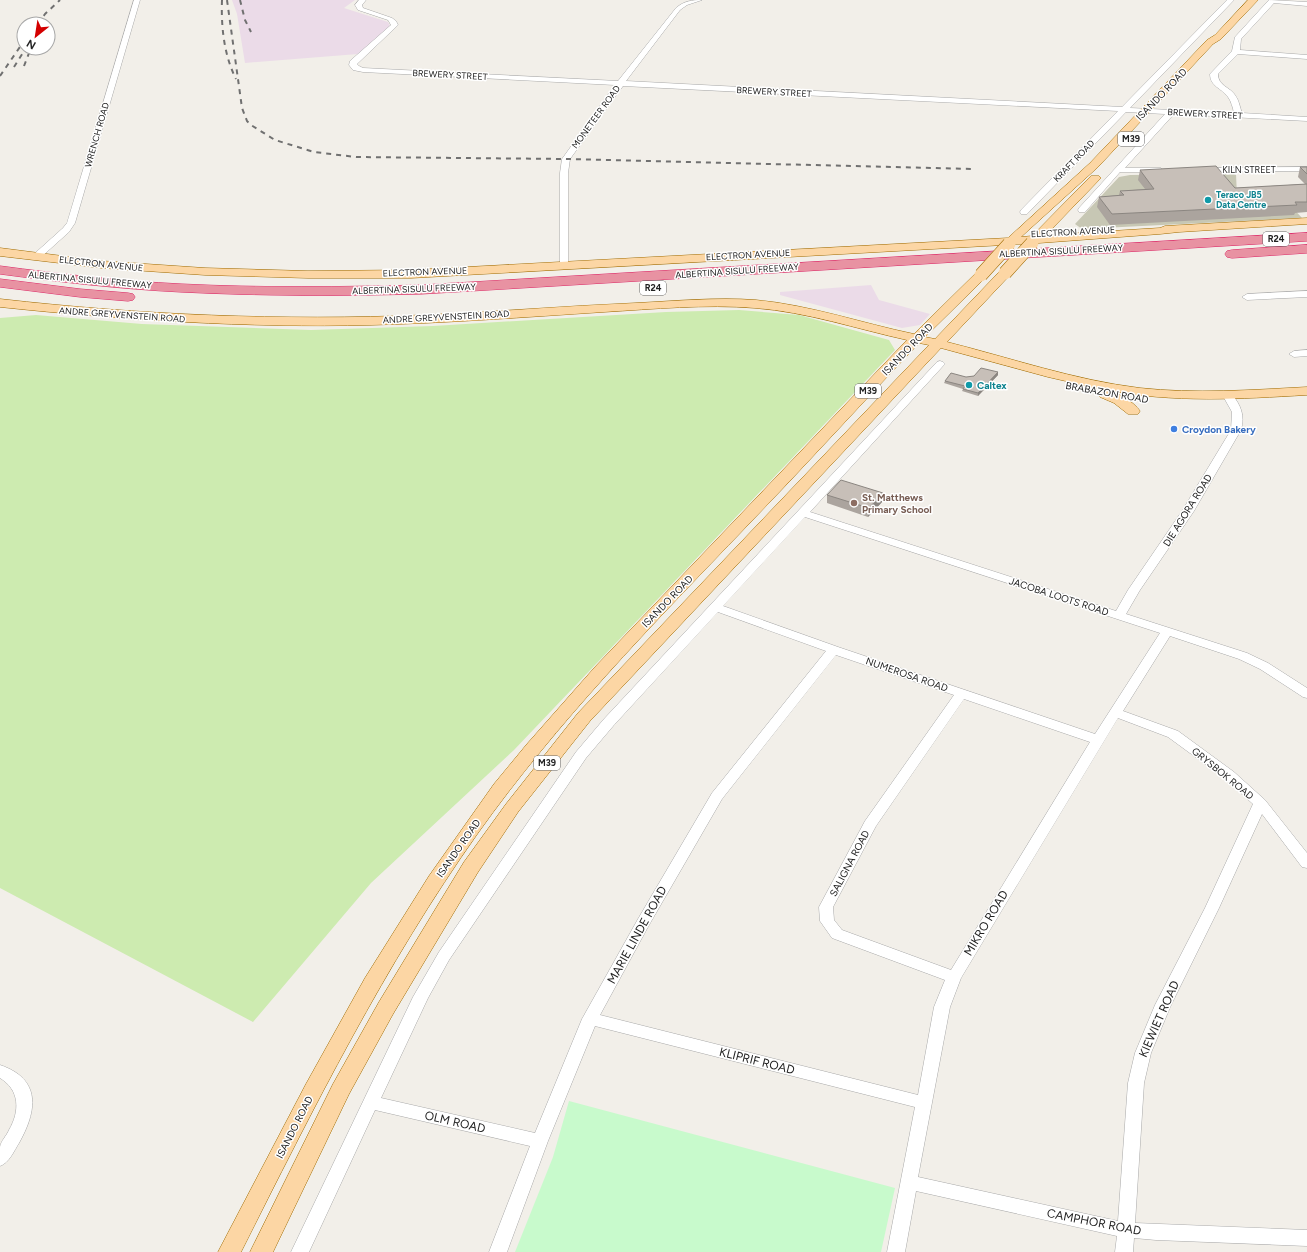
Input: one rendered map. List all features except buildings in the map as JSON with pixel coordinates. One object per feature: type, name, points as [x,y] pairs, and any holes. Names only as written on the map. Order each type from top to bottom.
[{"type":"highway","name":"ALBERTINA SISULU FREEWAY","points":[[0,270],[72,279],[172,288],[268,292],[362,292],[480,287],[1307,237]]},
{"type":"highway","name":"ALBERTINA SISULU FREEWAY","points":[[0,284],[80,293],[217,302],[341,304],[418,302],[1307,249]]},
{"type":"main road","name":"ISANDO ROAD","points":[[229,1252],[317,1082],[376,975],[427,894],[471,829],[523,758],[560,714],[638,630],[823,439],[915,340],[996,259],[1029,216],[1094,165],[1210,42],[1218,37],[1253,0]]},
{"type":"main road","name":"ISANDO ROAD","points":[[261,1252],[340,1090],[386,1008],[471,867],[517,802],[584,717],[845,440],[938,352],[1005,273],[1206,58],[1217,43],[1218,37]]},
{"type":"main road","points":[[1065,209],[1067,212],[1059,222],[1060,227],[1066,230],[1080,232]]},
{"type":"main road","points":[[996,259],[995,250],[987,242],[1008,232],[1029,216]]},
{"type":"main road","name":"ELECTRON AVENUE","points":[[1036,239],[1080,232],[1176,229],[1307,221]]},
{"type":"main road","name":"ELECTRON AVENUE","points":[[0,252],[129,268],[212,273],[411,274],[910,245],[987,242],[1139,233],[1176,229]]},
{"type":"main road","name":"ANDRE GREYVENSTEIN ROAD","points":[[0,303],[157,318],[293,322],[423,319],[677,304],[760,304],[796,309],[915,340]]},
{"type":"main road","points":[[0,308],[27,306]]},
{"type":"main road","name":"BRABAZON ROAD","points":[[915,340],[938,352],[1106,394],[1170,401],[1307,397]]},
{"type":"main road","name":"BRABAZON ROAD","points":[[938,352],[1116,388],[1180,396],[1230,399],[1307,391]]},
{"type":"main road","points":[[1106,394],[1119,400],[1132,411]]},
{"type":"street","name":"WRENCH ROAD","points":[[36,257],[66,230],[71,223],[138,0]]},
{"type":"street","name":"BREWERY STREET","points":[[363,0],[358,5],[360,9],[390,19],[395,25],[353,63],[356,68],[368,70],[1307,119]]},
{"type":"street","name":"MONETEER ROAD","points":[[564,265],[564,172],[566,159],[620,84],[678,9],[685,4],[699,0]]},
{"type":"street","name":"ISANDO ROAD","points":[[1124,110],[1231,0]]},
{"type":"street","points":[[1239,115],[1232,96],[1218,85],[1214,79],[1214,74],[1236,52],[1238,39],[1272,0],[1307,4]]},
{"type":"street","points":[[1236,52],[1307,58]]},
{"type":"street","name":"KRAFT ROAD","points":[[1029,216],[1124,110]]},
{"type":"street","points":[[1082,210],[1172,112]]},
{"type":"street","name":"KILN STREET","points":[[1197,170],[1307,169]]},
{"type":"street","points":[[1119,170],[1166,170]]},
{"type":"street","points":[[1247,298],[1307,294]]},
{"type":"street","name":"ISANDO ROAD","points":[[300,1252],[370,1102],[421,998],[444,956],[582,755],[609,722],[803,513],[938,352]]},
{"type":"street","points":[[1294,354],[1307,353]]},
{"type":"street","name":"DIE AGORA ROAD","points":[[1120,615],[1134,590],[1188,510],[1236,430],[1239,421],[1239,412],[1230,399]]},
{"type":"street","name":"JACOBA LOOTS ROAD","points":[[803,513],[1120,615],[1254,660],[1307,694]]},
{"type":"street","name":"NUMEROSA ROAD","points":[[716,607],[834,650],[1098,740]]},
{"type":"street","name":"MIKRO ROAD","points":[[896,1252],[942,1007],[954,977],[1098,740],[1167,631]]},
{"type":"street","name":"MARIE LINDE ROAD","points":[[498,1252],[540,1141],[590,1019],[717,796],[834,650]]},
{"type":"street","name":"SALIGNA ROAD","points":[[954,977],[837,934],[827,921],[826,907],[870,824],[962,693]]},
{"type":"street","name":"GRYSBOK ROAD","points":[[1116,713],[1163,730],[1182,740],[1229,775],[1260,803],[1307,863]]},
{"type":"street","name":"KIEWIET ROAD","points":[[1124,1252],[1136,1083],[1143,1053],[1160,1012],[1212,908],[1260,803]]},
{"type":"street","name":"KLIPRIF ROAD","points":[[590,1019],[924,1103]]},
{"type":"street","points":[[0,1071],[14,1079],[24,1093],[25,1106],[22,1126],[0,1158]]},
{"type":"street","name":"OLM ROAD","points":[[370,1102],[540,1141]]},
{"type":"street","name":"CAMPHOR ROAD","points":[[909,1182],[1125,1230],[1156,1233],[1307,1238]]},
{"type":"shaded area","points":[[232,0],[355,0],[344,8],[388,22],[390,26],[358,54],[245,63],[237,14]]},
{"type":"shaded area","name":"Teraco JB5 Data Centre","points":[[1236,174],[1237,196],[1280,194],[1302,218],[1082,229],[1075,224],[1119,177],[1130,175]]},
{"type":"shaded area","points":[[871,285],[879,300],[930,314],[920,325],[902,328],[780,295],[780,292]]},
{"type":"green space","points":[[739,310],[799,315],[889,340],[895,350],[514,750],[371,883],[253,1022],[0,888],[0,318],[36,315],[142,324],[311,330],[433,326],[666,312]]},
{"type":"green space","points":[[569,1101],[895,1188],[881,1252],[515,1252],[553,1157]]},
{"type":"railway","points":[[44,16],[60,0]]},
{"type":"railway","points":[[222,0],[224,41],[236,79]]},
{"type":"railway","points":[[227,0],[242,108],[247,121],[275,140],[314,152],[356,157],[566,159],[975,169]]},
{"type":"railway","points":[[240,0],[245,20],[251,32]]},
{"type":"railway","points":[[0,76],[16,53]]},
{"type":"railway","points":[[14,67],[21,56]]},
{"type":"railway","points":[[24,66],[28,56]]},
{"type":"place","name":"Teraco JB5 Data Centre","points":[[1208,200]]},
{"type":"place","name":"Caltex","points":[[969,385]]},
{"type":"place","name":"Croydon Bakery","points":[[1174,429]]},
{"type":"place","name":"St. Matthews Primary School","points":[[854,503]]}]
